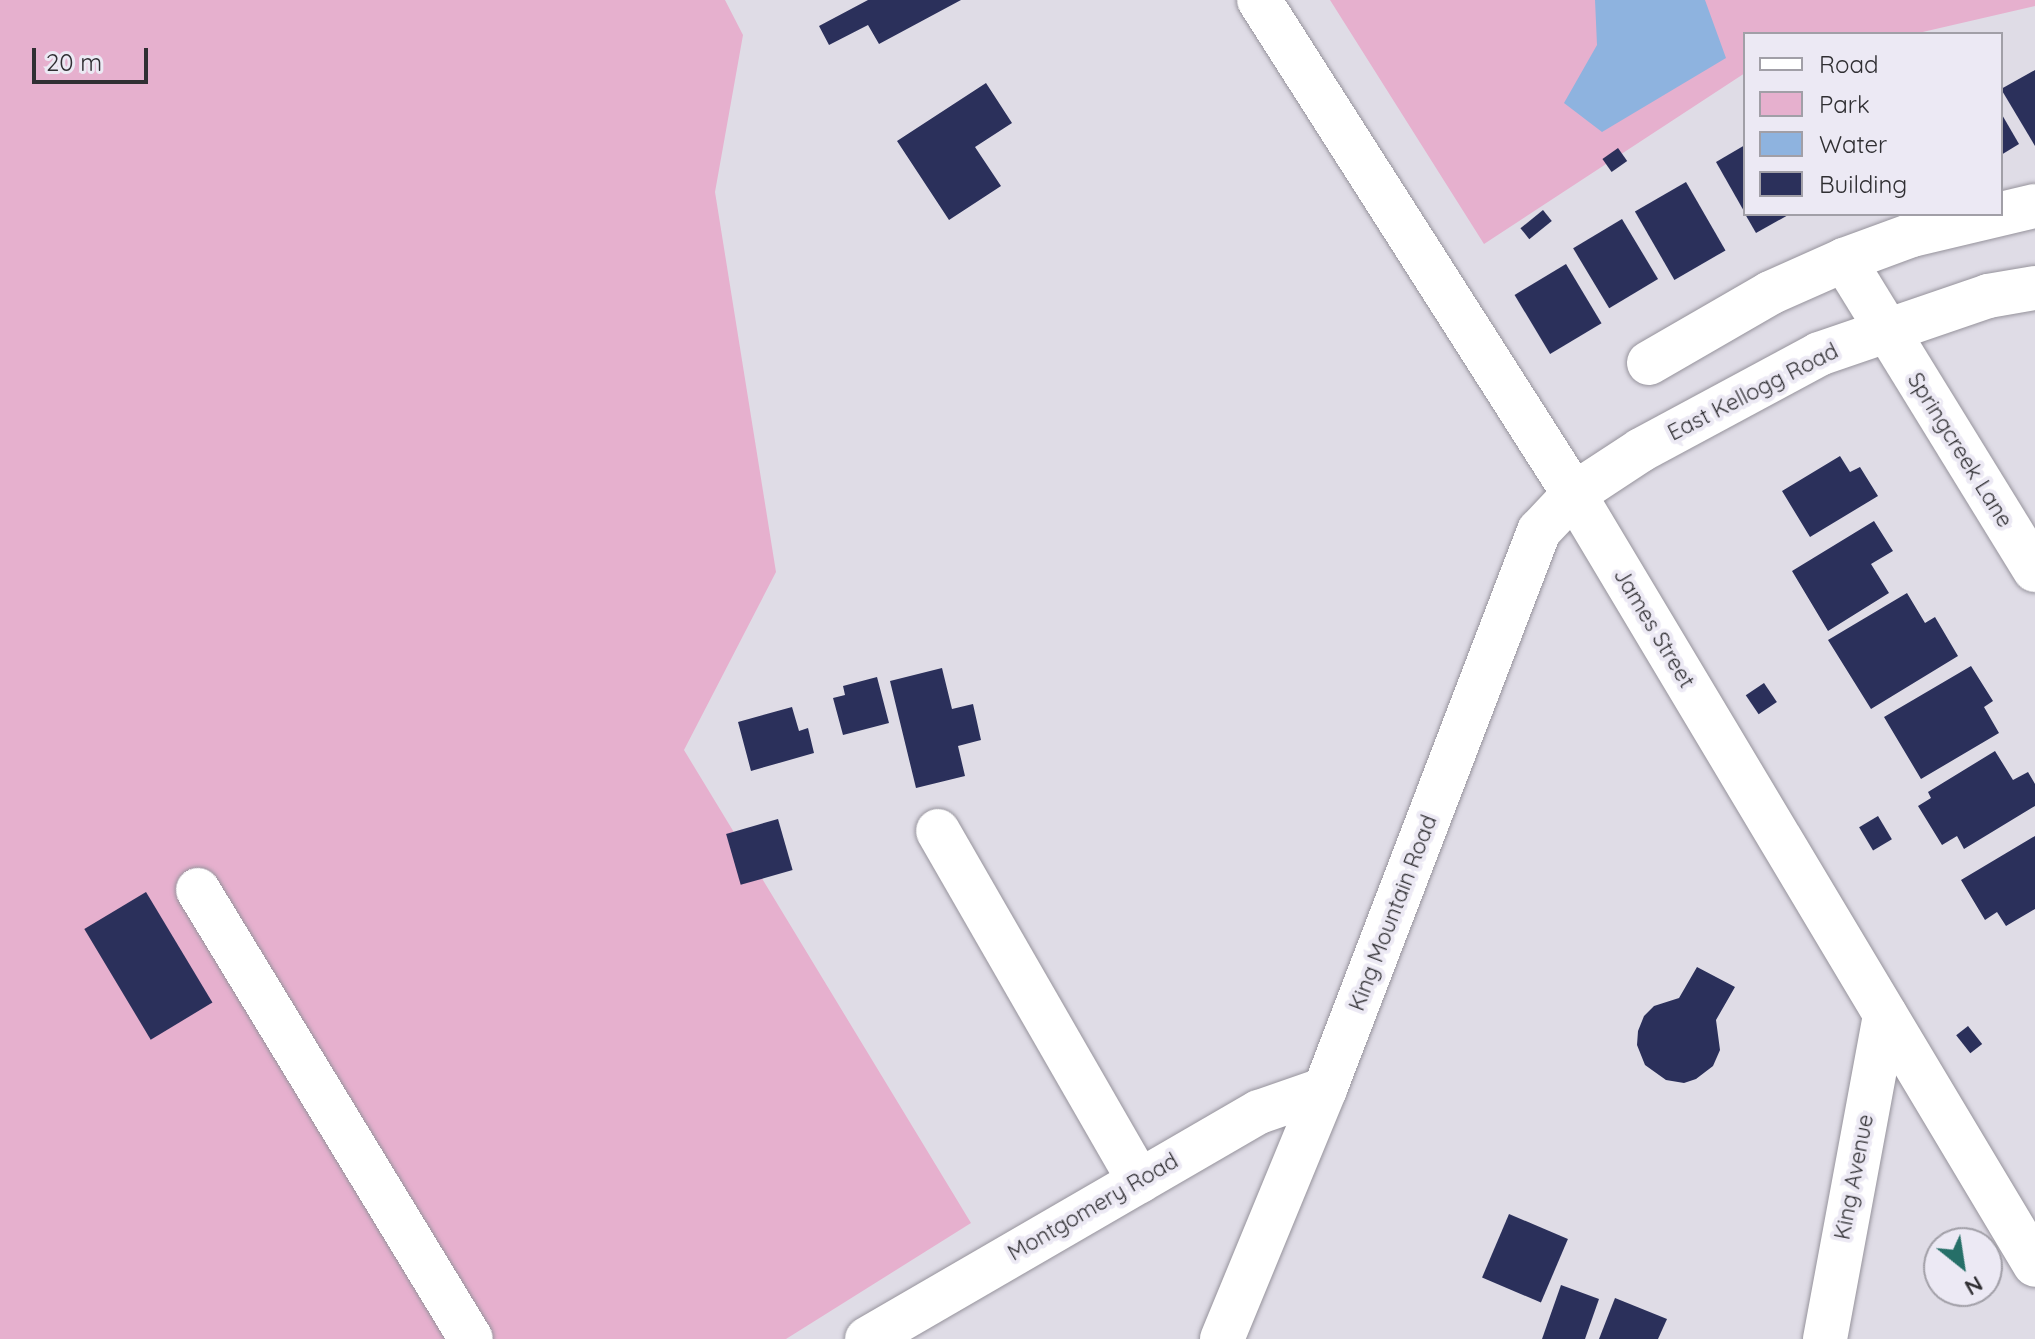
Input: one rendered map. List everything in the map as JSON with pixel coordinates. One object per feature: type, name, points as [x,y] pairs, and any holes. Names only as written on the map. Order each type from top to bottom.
[{"type":"street","name":"James Street","points":[[1259,0],[1574,494],[2035,1265]]},
{"type":"street","points":[[2003,214],[2035,206]]},
{"type":"street","points":[[1649,363],[1770,293],[1844,260],[1912,235],[1993,216]]},
{"type":"street","name":"Springcreek Lane","points":[[1844,260],[2035,570]]},
{"type":"street","name":"East Kellogg Road","points":[[1574,494],[1641,450],[1819,354],[1988,296],[2035,288]]},
{"type":"street","name":"King Mountain Road","points":[[1222,1339],[1325,1089],[1539,531],[1574,494]]},
{"type":"street","points":[[938,831],[1139,1181]]},
{"type":"street","points":[[198,890],[471,1339]]},
{"type":"street","name":"King Avenue","points":[[1825,1339],[1885,1015]]},
{"type":"street","name":"Montgomery Road","points":[[867,1339],[1259,1112],[1325,1089]]},
{"type":"green space","points":[[0,0],[725,0],[743,35],[715,192],[776,572],[684,750],[971,1223],[786,1339],[0,1339]]},
{"type":"green space","points":[[1330,0],[2035,0],[2035,6],[1923,32],[1743,32],[1743,74],[1484,244]]},
{"type":"water","points":[[1595,0],[1705,0],[1726,58],[1602,132],[1564,103],[1597,45]]},
{"type":"building","points":[[868,0],[961,0],[879,44],[868,25],[829,45],[819,26]]},
{"type":"building","points":[[2035,70],[2035,146],[2003,92],[2003,88]]},
{"type":"building","points":[[986,83],[1012,123],[975,147],[1001,186],[949,220],[897,141]]},
{"type":"building","points":[[2003,116],[2019,144],[2003,154]]},
{"type":"building","points":[[1743,146],[1743,209],[1716,162]]},
{"type":"building","points":[[1618,148],[1627,161],[1612,172],[1602,159]]},
{"type":"building","points":[[1686,182],[1726,250],[1674,280],[1635,212]]},
{"type":"building","points":[[1543,210],[1552,221],[1529,239],[1520,228]]},
{"type":"building","points":[[1746,216],[1786,216],[1756,233]]},
{"type":"building","points":[[1622,219],[1658,279],[1609,308],[1573,248]]},
{"type":"building","points":[[1566,264],[1602,323],[1550,354],[1515,295]]},
{"type":"building","points":[[1840,456],[1850,472],[1860,467],[1878,496],[1810,537],[1782,491]]},
{"type":"building","points":[[1874,521],[1893,551],[1871,564],[1889,593],[1828,631],[1792,571]]},
{"type":"building","points":[[1907,593],[1925,623],[1935,617],[1958,656],[1871,709],[1828,640]]},
{"type":"building","points":[[1971,666],[1993,701],[1984,707],[1999,733],[1921,779],[1884,717]]},
{"type":"building","points":[[942,668],[952,709],[973,704],[981,740],[958,746],[965,776],[916,788],[890,681]]},
{"type":"building","points":[[877,677],[889,723],[843,735],[833,698],[845,695],[843,686]]},
{"type":"building","points":[[1764,683],[1777,702],[1759,714],[1746,695]]},
{"type":"building","points":[[792,707],[799,731],[808,728],[814,753],[751,771],[738,722]]},
{"type":"building","points":[[1995,751],[2013,780],[2028,772],[2035,784],[2035,806],[1964,849],[1957,836],[1942,845],[1918,806],[1931,798],[1928,792]]},
{"type":"building","points":[[1878,816],[1892,839],[1873,850],[1859,827]]},
{"type":"building","points":[[778,819],[793,870],[741,885],[726,834]]},
{"type":"building","points":[[2035,836],[2035,909],[2006,926],[1997,912],[1985,920],[1961,880]]},
{"type":"building","points":[[146,892],[212,1003],[151,1040],[84,929]]},
{"type":"building","points":[[1697,967],[1735,987],[1716,1020],[1720,1050],[1713,1066],[1696,1079],[1684,1083],[1666,1080],[1645,1065],[1637,1045],[1638,1031],[1644,1016],[1654,1006],[1679,998]]},
{"type":"building","points":[[1968,1026],[1982,1044],[1970,1053],[1956,1035]]},
{"type":"building","points":[[1509,1214],[1568,1239],[1541,1303],[1482,1278]]},
{"type":"building","points":[[1561,1285],[1599,1299],[1585,1339],[1542,1339]]},
{"type":"building","points":[[1615,1298],[1667,1319],[1658,1339],[1599,1339]]}]
